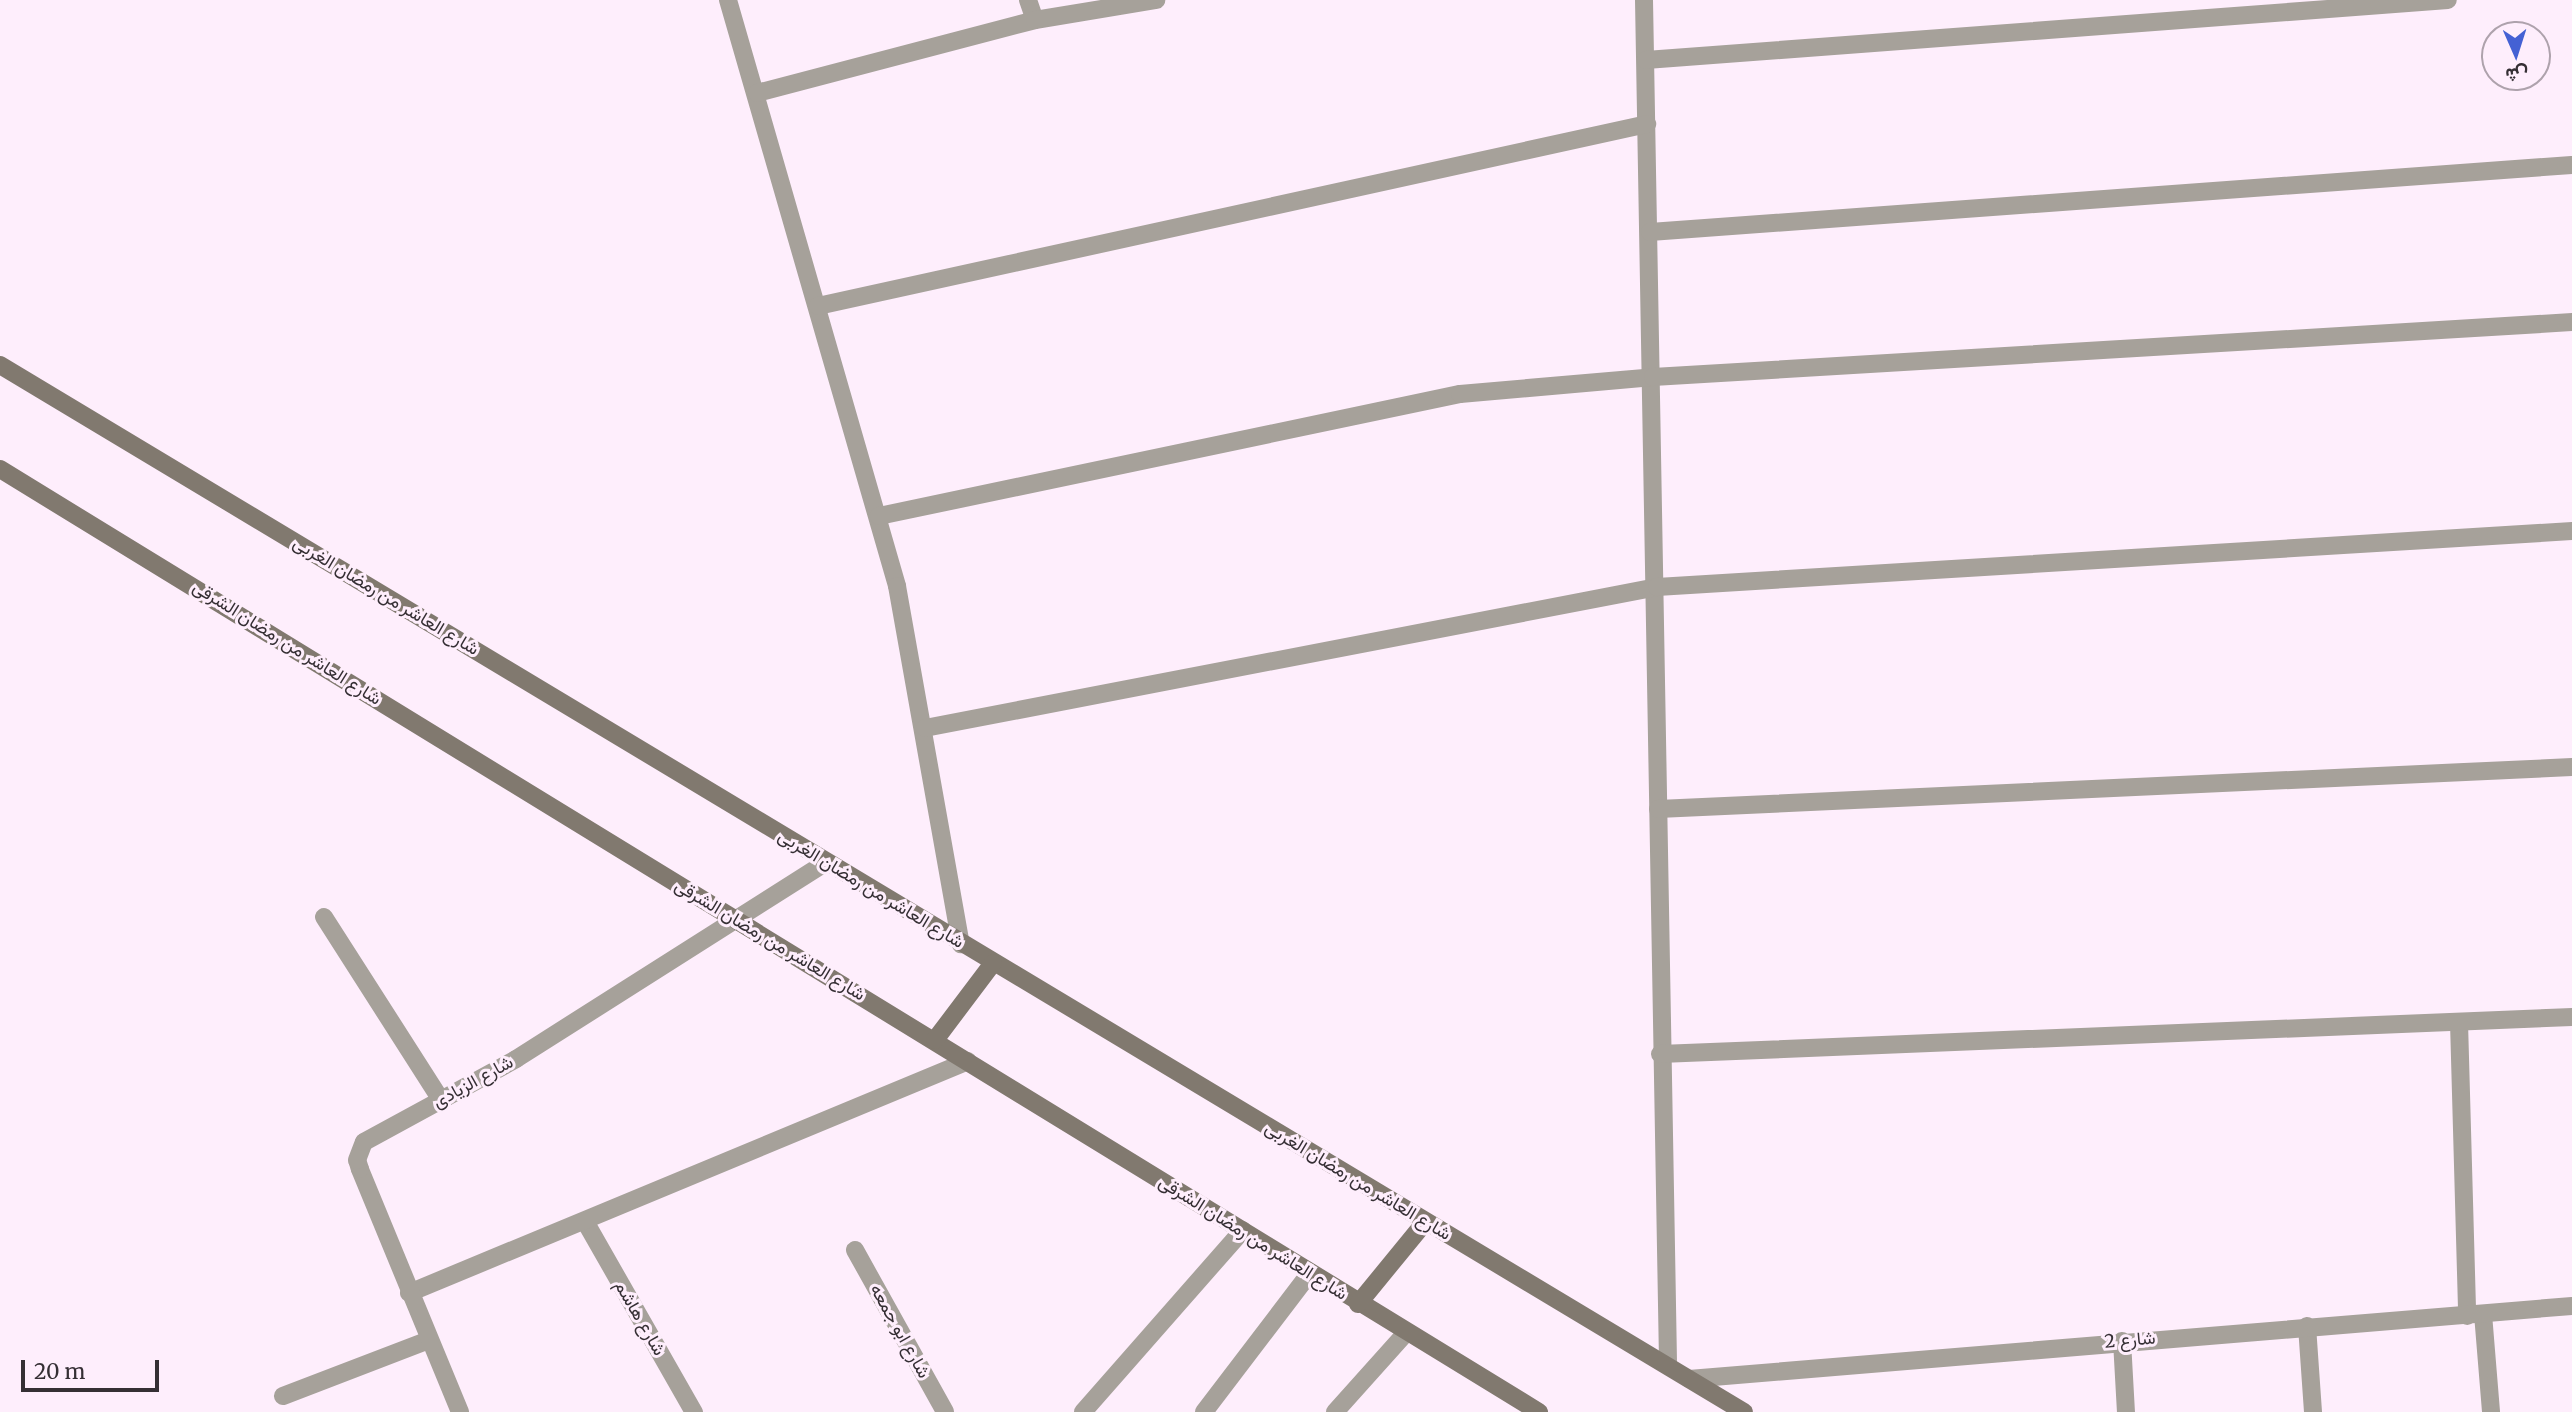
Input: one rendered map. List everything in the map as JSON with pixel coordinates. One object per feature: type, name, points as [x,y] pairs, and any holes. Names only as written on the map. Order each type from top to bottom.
[{"type":"street","points":[[728,0],[878,516],[925,728],[961,944]]},
{"type":"street","points":[[1028,0],[1035,20]]},
{"type":"street","points":[[757,93],[1035,20],[1156,0]]},
{"type":"street","points":[[1644,0],[1657,587],[1660,1054],[1668,1366]]},
{"type":"street","points":[[1646,60],[2448,0]]},
{"type":"street","points":[[818,306],[1647,124]]},
{"type":"street","points":[[1650,232],[2572,165]]},
{"type":"street","points":[[878,516],[1460,394],[1653,377],[2572,322]]},
{"type":"street","name":"شارع العاشر من رمضان الغربى","points":[[0,365],[1744,1412]]},
{"type":"street","name":"شارع العاشر من رمضان الشرقى","points":[[0,469],[968,1061],[1405,1334],[1539,1412]]},
{"type":"street","points":[[925,728],[1657,587],[2572,531]]},
{"type":"street","points":[[1658,809],[2572,767]]},
{"type":"street","name":"شارع الزيادى","points":[[460,1412],[409,1293],[357,1160],[364,1142],[516,1059],[826,862]]},
{"type":"street","points":[[324,917],[441,1100]]},
{"type":"street","points":[[935,1041],[993,963]]},
{"type":"street","points":[[1660,1054],[2572,1017]]},
{"type":"street","points":[[2459,1021],[2475,1315],[2491,1412]]},
{"type":"street","points":[[409,1293],[586,1223],[968,1061]]},
{"type":"street","points":[[1358,1304],[1426,1222]]},
{"type":"street","name":"شارع هاشم","points":[[586,1223],[694,1412]]},
{"type":"street","points":[[1083,1412],[1242,1230]]},
{"type":"street","name":"شارع ابو جمعه","points":[[855,1250],[945,1412]]},
{"type":"street","points":[[1203,1412],[1310,1273]]},
{"type":"street","name":"شارع 2","points":[[1689,1379],[2122,1341],[2572,1307]]},
{"type":"street","points":[[2307,1326],[2313,1412]]},
{"type":"street","points":[[1335,1412],[1405,1334]]},
{"type":"street","points":[[283,1396],[429,1340]]},
{"type":"street","points":[[2122,1341],[2126,1412]]}]
